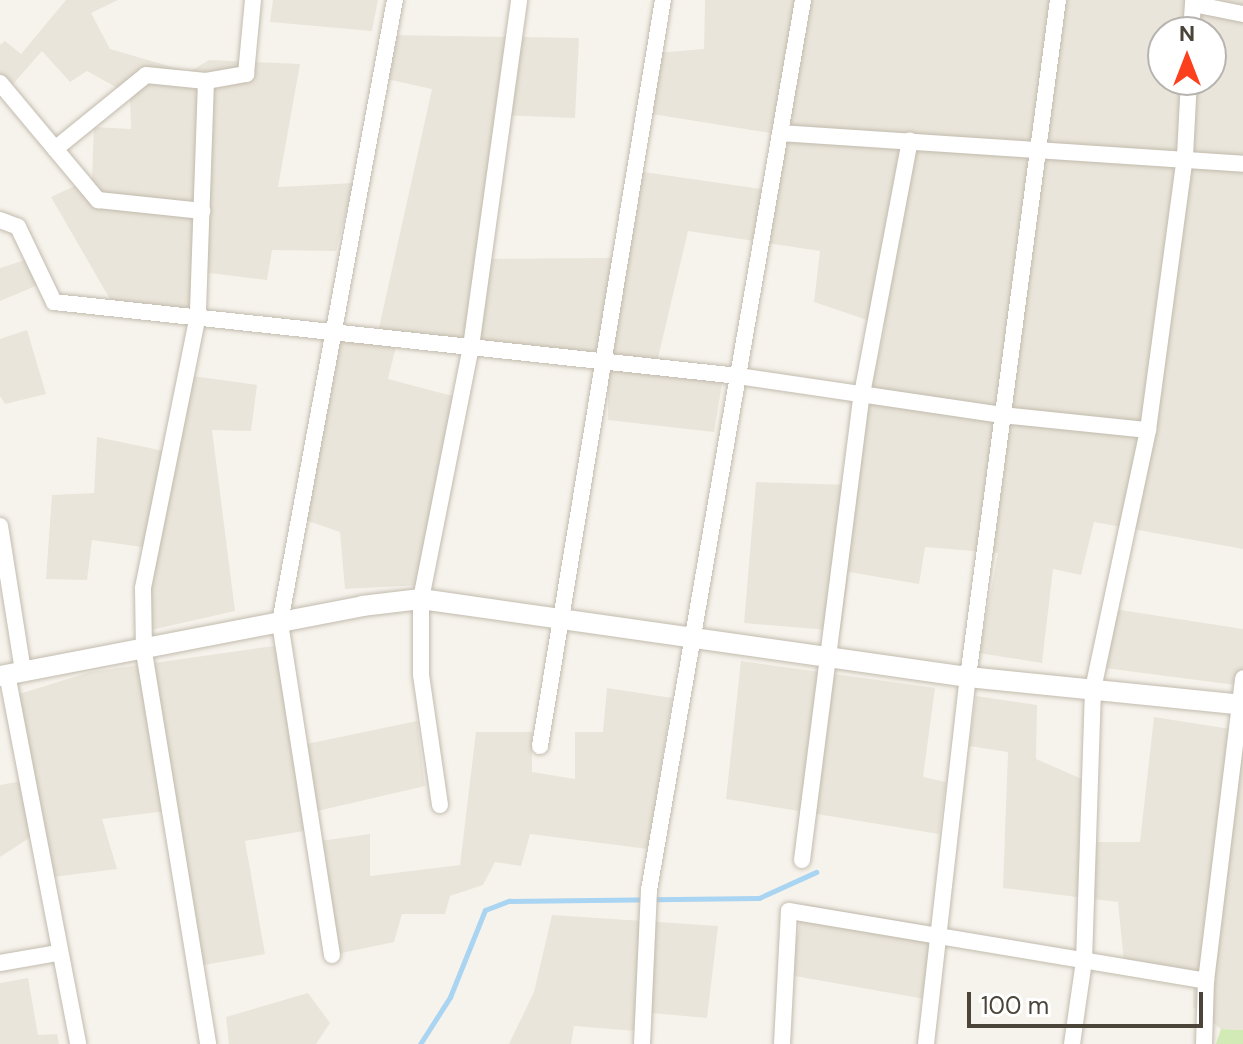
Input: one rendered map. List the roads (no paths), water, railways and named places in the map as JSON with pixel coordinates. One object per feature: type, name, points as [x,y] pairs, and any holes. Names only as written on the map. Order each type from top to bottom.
[{"type":"street","points":[[55,149],[146,75],[206,81],[246,74],[253,0]]},
{"type":"street","points":[[332,955],[280,622],[395,0]]},
{"type":"street","points":[[440,805],[421,675],[421,599],[471,347],[519,0]]},
{"type":"street","points":[[540,746],[663,0]]},
{"type":"street","points":[[642,1044],[649,890],[689,635],[738,376],[803,0]]},
{"type":"street","points":[[926,1044],[968,677],[1058,0]]},
{"type":"street","points":[[1193,2],[1243,14]]},
{"type":"street","points":[[206,81],[198,315],[143,588],[144,652],[208,1044]]},
{"type":"street","points":[[0,83],[98,200],[202,211]]},
{"type":"street","points":[[1072,1044],[1084,961],[1093,689],[1148,430],[1185,156],[1188,96]]},
{"type":"street","points":[[780,133],[1185,156],[1243,164]]},
{"type":"street","points":[[802,860],[862,394],[910,140]]},
{"type":"street","points":[[0,220],[18,227],[54,302],[198,315],[738,376],[1002,415],[1148,430]]},
{"type":"street","points":[[0,526],[10,674],[58,953],[78,1044]]},
{"type":"street","points":[[10,674],[144,652],[280,622],[421,599],[968,677],[1241,705]]},
{"type":"street","points":[[1204,1044],[1206,981],[1243,678]]},
{"type":"street","points":[[782,1044],[789,911],[1206,981]]},
{"type":"street","points":[[0,963],[58,953]]},
{"type":"waterway","points":[[420,1044],[450,997],[485,910],[509,901],[759,898],[816,872]]}]
